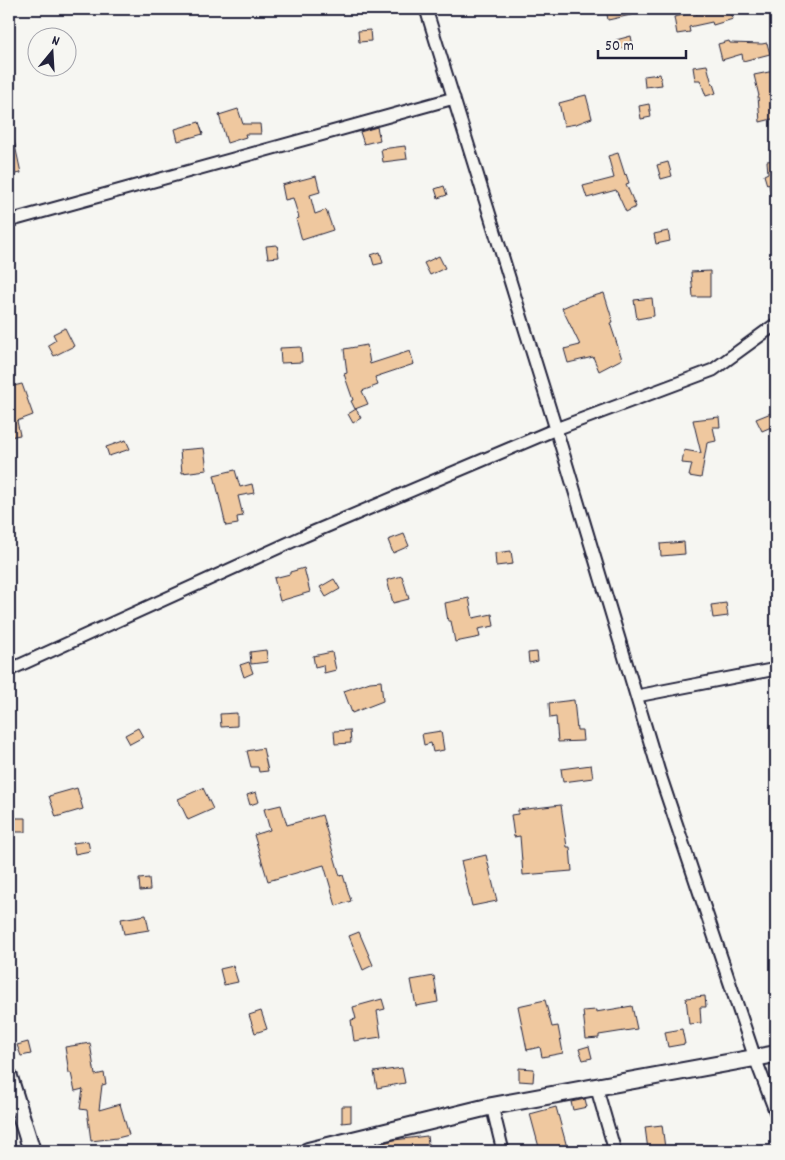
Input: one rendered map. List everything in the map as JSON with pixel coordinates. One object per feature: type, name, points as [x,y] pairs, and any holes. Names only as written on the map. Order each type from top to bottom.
[{"type":"street","points":[[426,9],[556,429],[662,781],[755,1058],[776,1113]]},
{"type":"street","points":[[9,221],[454,98]]},
{"type":"street","points":[[9,670],[304,536],[556,429],[713,370],[776,324]]},
{"type":"street","points":[[637,696],[776,670]]},
{"type":"street","points":[[308,1151],[371,1144],[492,1106],[776,1054]]},
{"type":"street","points":[[9,1077],[32,1151]]},
{"type":"street","points":[[596,1086],[615,1151]]},
{"type":"street","points":[[492,1106],[504,1151]]},
{"type":"building","points":[[606,9],[639,9],[640,13],[608,20]]},
{"type":"building","points":[[715,9],[730,9],[733,19],[713,25],[712,22],[689,27],[690,32],[677,34],[674,17]]},
{"type":"building","points":[[370,30],[371,41],[359,42],[358,31]]},
{"type":"building","points":[[631,36],[633,46],[618,49],[616,40]]},
{"type":"building","points":[[729,41],[730,43],[767,43],[770,54],[743,61],[742,54],[722,60],[718,44]]},
{"type":"building","points":[[707,65],[716,93],[706,96],[700,80],[695,80],[693,67]]},
{"type":"building","points":[[774,71],[776,81],[776,118],[760,122],[759,96],[754,75]]},
{"type":"building","points":[[660,74],[662,85],[645,87],[644,76]]},
{"type":"building","points":[[586,95],[592,118],[564,126],[559,103]]},
{"type":"building","points":[[649,104],[651,117],[641,119],[639,106]]},
{"type":"building","points":[[238,109],[243,124],[260,124],[261,134],[245,134],[246,137],[227,143],[219,115]]},
{"type":"building","points":[[199,122],[203,134],[178,141],[175,129]]},
{"type":"building","points":[[377,127],[380,140],[364,144],[360,132]]},
{"type":"building","points":[[9,136],[13,136],[21,173],[9,175]]},
{"type":"building","points":[[405,146],[407,159],[383,162],[381,149]]},
{"type":"building","points":[[618,153],[629,183],[626,184],[636,207],[626,212],[616,190],[587,198],[583,186],[614,178],[608,156]]},
{"type":"building","points":[[776,160],[776,190],[770,190],[764,175],[768,173],[767,161]]},
{"type":"building","points":[[668,162],[672,176],[661,179],[657,165]]},
{"type":"building","points":[[316,176],[320,192],[310,195],[315,214],[326,210],[333,230],[302,240],[296,219],[299,218],[293,198],[285,200],[282,185]]},
{"type":"building","points":[[444,186],[447,195],[438,198],[435,189]]},
{"type":"building","points":[[668,231],[670,241],[656,244],[654,234]]},
{"type":"building","points":[[277,245],[279,257],[268,258],[266,246]]},
{"type":"building","points":[[380,252],[383,263],[374,265],[371,255]]},
{"type":"building","points":[[439,256],[445,268],[430,275],[424,263]]},
{"type":"building","points":[[710,271],[710,297],[693,297],[691,272]]},
{"type":"building","points":[[604,293],[613,322],[610,323],[622,359],[599,371],[593,357],[568,363],[564,349],[580,345],[562,308]]},
{"type":"building","points":[[652,298],[654,316],[637,319],[634,300]]},
{"type":"building","points":[[65,328],[74,346],[54,356],[48,345],[56,340],[53,334]]},
{"type":"building","points":[[367,345],[370,364],[410,351],[414,364],[375,377],[378,385],[362,391],[368,404],[355,409],[344,374],[347,373],[344,349]]},
{"type":"building","points":[[301,347],[302,362],[281,363],[280,348]]},
{"type":"building","points":[[22,384],[33,415],[17,421],[20,435],[9,437],[9,387]]},
{"type":"building","points":[[356,409],[361,418],[353,423],[348,414]]},
{"type":"building","points":[[771,413],[776,425],[762,431],[756,419]]},
{"type":"building","points":[[719,417],[720,427],[713,427],[716,441],[707,443],[701,478],[689,476],[692,464],[682,463],[684,450],[701,453],[693,420]]},
{"type":"building","points":[[126,440],[130,449],[109,456],[106,447]]},
{"type":"building","points":[[204,448],[207,470],[182,473],[180,450]]},
{"type":"building","points":[[235,470],[240,487],[252,484],[254,493],[238,496],[243,516],[237,517],[238,524],[226,526],[214,475]]},
{"type":"building","points":[[404,534],[409,546],[393,553],[388,540]]},
{"type":"building","points":[[684,542],[685,554],[661,556],[660,544]]},
{"type":"building","points":[[511,551],[513,564],[496,566],[495,553]]},
{"type":"building","points":[[304,568],[310,592],[280,601],[274,578]]},
{"type":"building","points":[[402,576],[409,599],[393,603],[387,580]]},
{"type":"building","points":[[334,579],[340,589],[326,597],[320,587]]},
{"type":"building","points":[[469,598],[473,618],[492,614],[494,626],[478,629],[480,637],[455,642],[451,621],[448,621],[445,603]]},
{"type":"building","points":[[726,603],[728,616],[713,618],[711,605]]},
{"type":"building","points":[[266,650],[268,662],[251,664],[250,652]]},
{"type":"building","points":[[332,652],[336,670],[324,673],[323,665],[315,667],[313,656]]},
{"type":"building","points":[[537,652],[538,661],[529,663],[528,653]]},
{"type":"building","points":[[249,662],[253,673],[244,677],[240,665]]},
{"type":"building","points":[[381,681],[383,701],[352,713],[344,691],[370,682]]},
{"type":"building","points":[[574,700],[577,730],[582,730],[583,741],[558,742],[556,717],[550,718],[549,703]]},
{"type":"building","points":[[237,713],[237,726],[221,727],[220,714]]},
{"type":"building","points":[[138,728],[143,737],[130,744],[125,735]]},
{"type":"building","points":[[350,730],[351,743],[335,744],[334,731]]},
{"type":"building","points":[[441,731],[444,750],[433,752],[431,743],[424,745],[422,734]]},
{"type":"building","points":[[263,748],[268,771],[259,772],[258,767],[251,767],[247,751]]},
{"type":"building","points":[[591,765],[593,778],[563,782],[561,769]]},
{"type":"building","points":[[77,788],[83,809],[56,817],[49,796]]},
{"type":"building","points":[[203,788],[213,809],[188,820],[178,799]]},
{"type":"building","points":[[256,792],[259,802],[250,805],[247,795]]},
{"type":"building","points":[[281,805],[287,825],[322,815],[340,876],[343,875],[351,901],[336,906],[324,865],[268,881],[254,835],[270,830],[264,809]]},
{"type":"building","points":[[561,805],[567,847],[570,847],[572,871],[523,875],[520,836],[514,837],[511,815],[518,814],[518,810]]},
{"type":"building","points":[[9,818],[26,818],[26,832],[9,832]]},
{"type":"building","points":[[88,841],[90,851],[75,854],[73,843]]},
{"type":"building","points":[[486,855],[497,901],[472,906],[461,861]]},
{"type":"building","points":[[149,878],[150,890],[140,891],[139,879]]},
{"type":"building","points":[[146,915],[149,930],[124,934],[121,919]]},
{"type":"building","points":[[359,932],[373,965],[363,970],[349,936]]},
{"type":"building","points":[[233,966],[238,982],[224,985],[220,969]]},
{"type":"building","points":[[434,976],[438,1002],[416,1006],[411,980]]},
{"type":"building","points":[[705,996],[706,1007],[700,1007],[701,1023],[689,1024],[686,998]]},
{"type":"building","points":[[382,999],[385,1009],[377,1011],[381,1037],[354,1041],[351,1020],[356,1019],[353,1007]]},
{"type":"building","points":[[545,1000],[552,1027],[558,1026],[563,1053],[542,1057],[540,1047],[527,1050],[518,1006]]},
{"type":"building","points":[[632,1006],[637,1029],[599,1035],[599,1038],[586,1039],[583,1011],[596,1010],[596,1012]]},
{"type":"building","points":[[261,1011],[267,1029],[255,1033],[249,1015]]},
{"type":"building","points":[[682,1029],[685,1044],[668,1047],[665,1032]]},
{"type":"building","points":[[28,1042],[31,1054],[21,1056],[17,1045]]},
{"type":"building","points":[[90,1043],[95,1075],[104,1073],[106,1084],[102,1085],[99,1110],[120,1104],[129,1135],[91,1141],[87,1110],[80,1109],[83,1089],[75,1091],[71,1073],[69,1073],[65,1047]]},
{"type":"building","points":[[589,1046],[592,1058],[583,1060],[579,1049]]},
{"type":"building","points":[[402,1068],[405,1083],[377,1088],[374,1072]]},
{"type":"building","points":[[519,1068],[534,1069],[533,1082],[519,1081]]},
{"type":"building","points":[[585,1099],[587,1107],[573,1110],[571,1102]]},
{"type":"building","points":[[342,1106],[351,1106],[351,1122],[342,1123]]},
{"type":"building","points":[[556,1107],[568,1151],[540,1151],[530,1114]]},
{"type":"building","points":[[662,1125],[665,1148],[648,1150],[645,1127]]},
{"type":"building","points":[[427,1136],[429,1151],[419,1151],[418,1147],[381,1151],[380,1144],[394,1140]]}]
